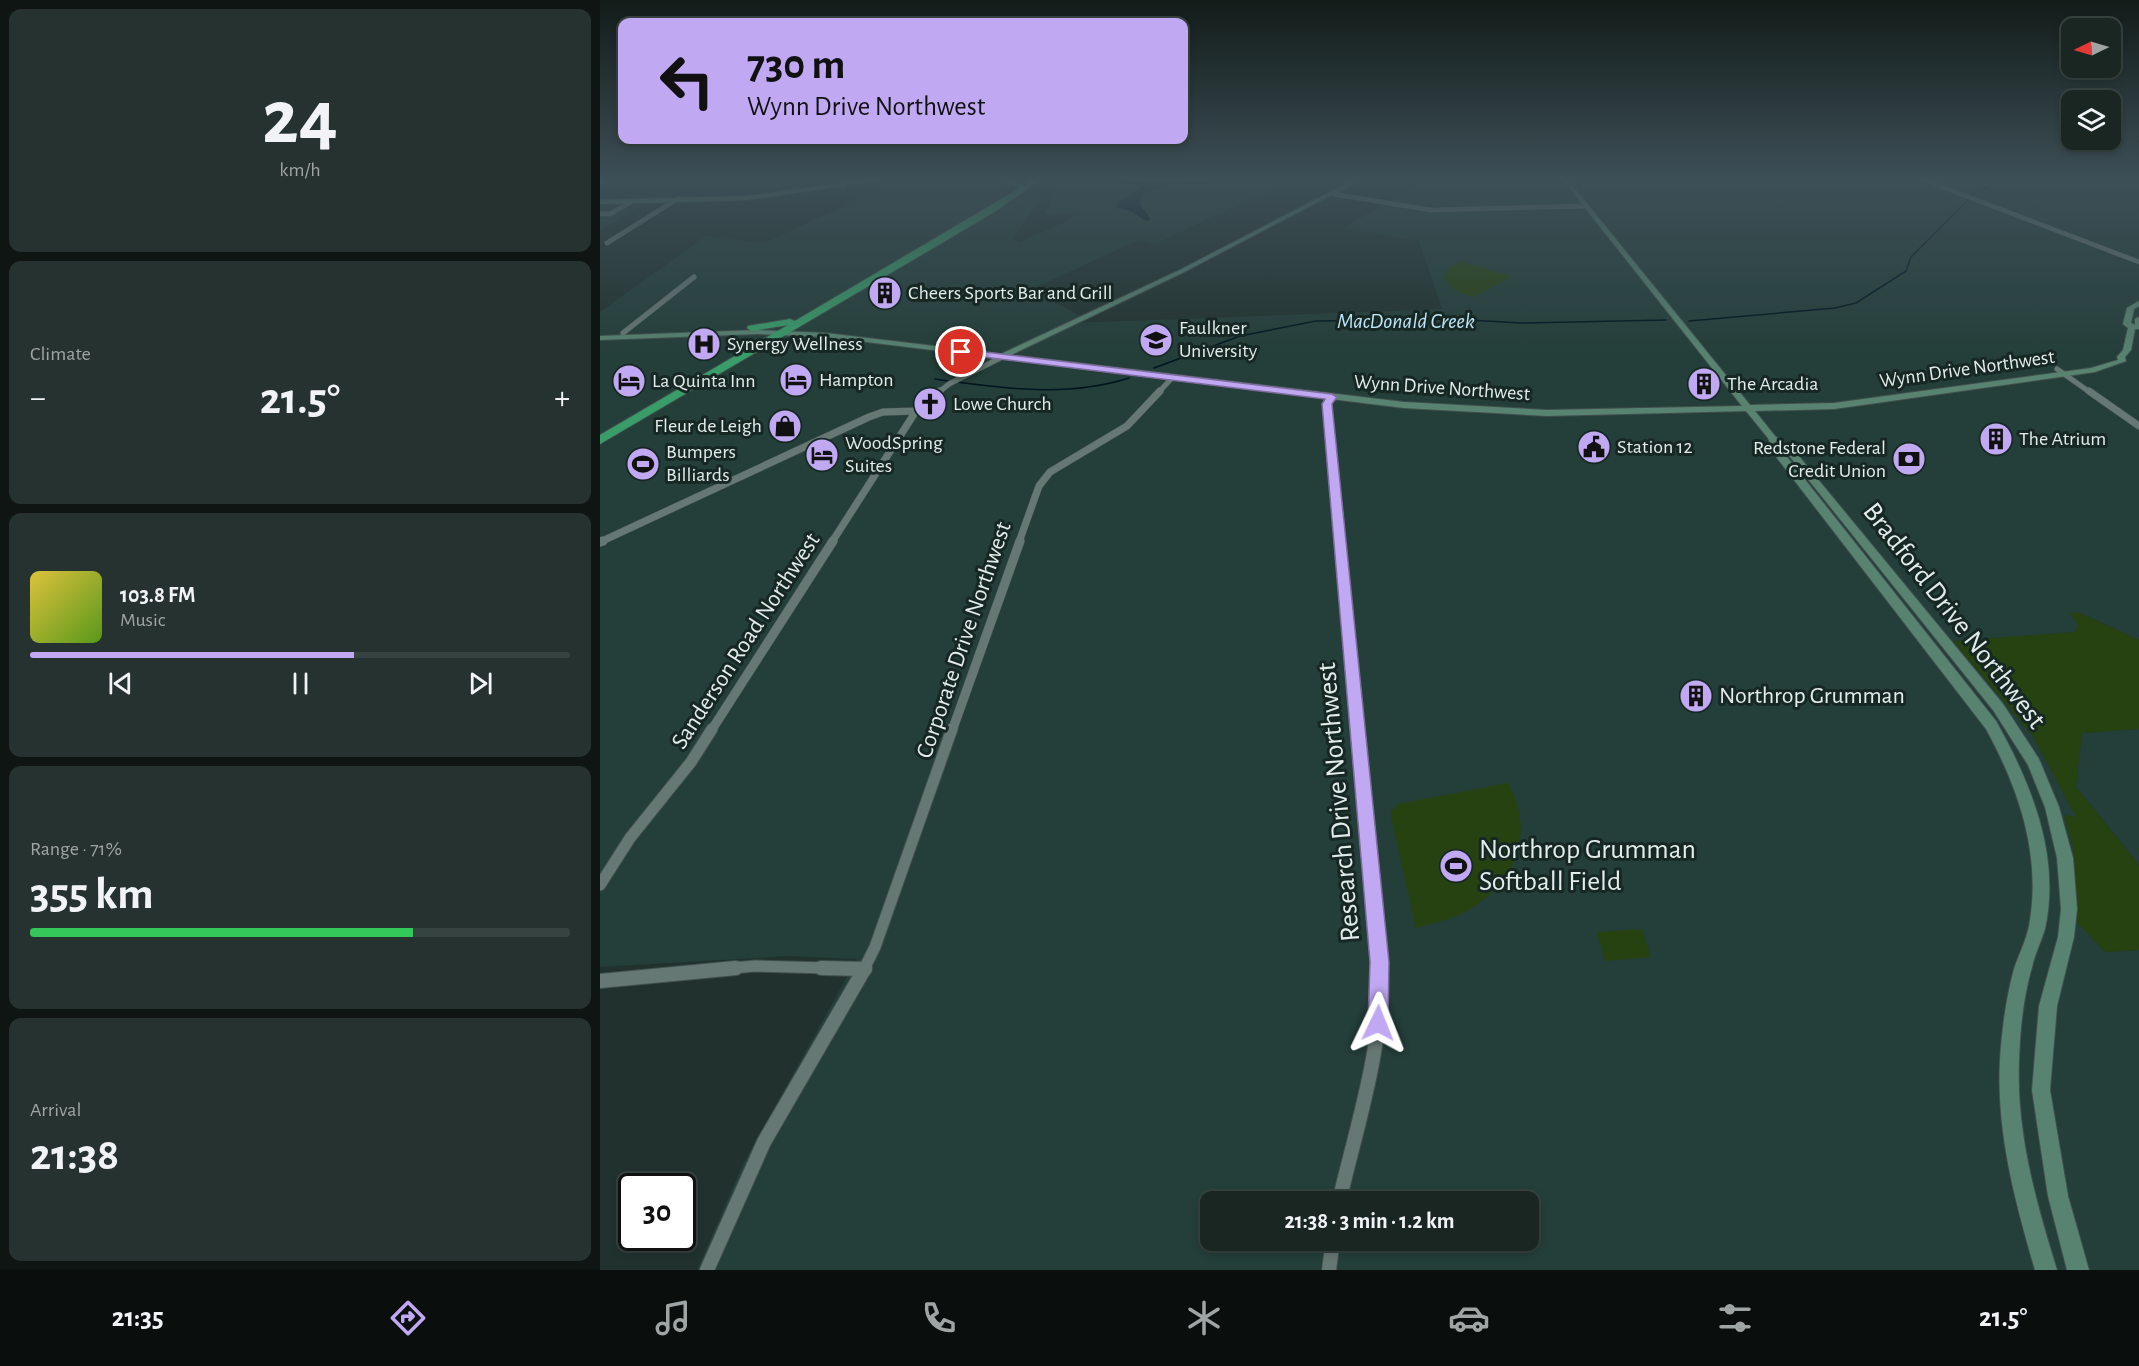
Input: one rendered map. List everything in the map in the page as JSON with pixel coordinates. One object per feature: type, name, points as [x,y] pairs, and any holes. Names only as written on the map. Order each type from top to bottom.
[{"type":"highway","points":[[600,440],[932,239]]},
{"type":"highway","points":[[750,330],[784,329],[940,239]]},
{"type":"highway","points":[[750,330],[763,342]]},
{"type":"highway","points":[[600,432],[763,342],[803,335]]},
{"type":"street","points":[[607,243],[613,239]]},
{"type":"street","points":[[1002,357],[1241,239]]},
{"type":"street","name":"Bradford Drive Northwest","points":[[1613,239],[1749,407],[1772,438],[1777,452],[1986,718],[2011,759],[2028,801],[2038,842],[2040,895],[2036,928],[2024,966],[2011,1035],[2009,1076],[2021,1173],[2046,1270]]},
{"type":"street","points":[[2081,239],[2139,261]]},
{"type":"street","points":[[2083,239],[2139,261]]},
{"type":"street","points":[[623,333],[694,277]]},
{"type":"street","points":[[2139,303],[2131,308],[2127,324],[2138,327],[2139,319]]},
{"type":"street","points":[[2121,357],[2127,350],[2132,327]]},
{"type":"street","points":[[600,333],[784,329],[826,335]]},
{"type":"street","name":"Wynn Drive Northwest","points":[[784,329],[803,335],[826,335],[1332,397],[1436,408],[1508,412],[1834,405],[2065,374],[2105,367],[2122,361],[2121,357],[2057,369],[1826,399],[1812,404]]},
{"type":"street","points":[[600,338],[750,330]]},
{"type":"street","name":"Sanderson Road Northwest","points":[[600,885],[630,838],[691,762],[916,411],[949,384],[1002,357]]},
{"type":"street","points":[[2057,369],[2139,426]]},
{"type":"street","name":"Corporate Drive Northwest","points":[[865,969],[898,890],[1039,486],[1050,472],[1127,426],[1172,378]]},
{"type":"street","name":"Research Drive Northwest","points":[[1332,397],[1327,404],[1380,977],[1378,1023],[1370,1078],[1342,1191]]},
{"type":"street","points":[[600,542],[869,417],[883,412],[916,411]]},
{"type":"street","name":"Bradford Drive Northwest","points":[[1772,438],[1790,451],[1998,707],[2028,753],[2049,799],[2065,858],[2069,909],[2066,937],[2048,1006],[2041,1090],[2058,1196],[2078,1270]]},
{"type":"street","points":[[600,981],[755,966],[865,969],[772,1128],[740,1192],[707,1270]]},
{"type":"street","points":[[1329,1270],[1332,1251]]},
{"type":"shaded area","points":[[701,239],[734,239],[765,243],[773,239],[1012,239],[1020,242],[1026,239],[1165,239],[1155,244],[1139,240],[1030,290],[1082,316],[1070,323],[1442,309],[1419,241],[1409,239],[2139,239],[2139,640],[2080,613],[2079,625],[2075,632],[1953,641],[2033,736],[2077,818],[2064,815],[2074,851],[2077,921],[2105,952],[2139,950],[2139,1270],[697,1270],[743,1164],[857,959],[788,956],[600,967],[600,312]]},
{"type":"shaded area","points":[[2139,729],[2139,865],[2076,787],[2082,733]]},
{"type":"green space","points":[[1460,261],[1508,275],[1510,278],[1473,297],[1460,293],[1452,288],[1444,277],[1448,268]]},
{"type":"green space","points":[[2069,613],[2080,613],[2139,640],[2139,729],[2082,733],[2076,787],[2139,865],[2139,950],[2105,952],[2076,921],[2074,851],[2064,815],[2076,817],[2033,736],[1953,641],[2075,632],[2079,625]]},
{"type":"green space","name":"Northrop Grumman Softball Field","points":[[1508,783],[1516,802],[1520,821],[1520,839],[1516,856],[1508,873],[1482,901],[1465,912],[1416,928],[1391,817],[1392,810],[1398,804]]},
{"type":"green space","points":[[1642,929],[1651,957],[1605,961],[1597,932]]},
{"type":"waterway","name":"MacDonald Creek","points":[[1689,321],[1835,308],[1856,303],[1906,271],[1911,257],[1929,239]]},
{"type":"waterway","name":"MacDonald Creek","points":[[1154,368],[1240,336],[1316,321],[1453,319],[1521,323],[1666,320]]},
{"type":"waterway","name":"MacDonald Creek","points":[[957,382],[1043,390],[1087,387],[1129,378]]},
{"type":"waterway","name":"MacDonald Creek","points":[[935,379],[948,381]]},
{"type":"place","name":"Cheers Sports Bar and Grill","points":[[885,293]]},
{"type":"place","name":"Faulkner University","points":[[1156,340]]},
{"type":"place","name":"Synergy Wellness","points":[[704,344]]},
{"type":"place","name":"Hampton","points":[[796,380]]},
{"type":"place","name":"La Quinta Inn","points":[[629,381]]},
{"type":"place","name":"The Arcadia","points":[[1704,384]]},
{"type":"place","name":"Lowe Church","points":[[930,404]]},
{"type":"place","name":"Fleur de Leigh","points":[[785,426]]},
{"type":"place","name":"The Atrium","points":[[1996,439]]},
{"type":"place","name":"Station 12","points":[[1594,447]]},
{"type":"place","name":"WoodSpring Suites","points":[[822,455]]},
{"type":"place","name":"Redstone Federal Credit Union","points":[[1909,459]]},
{"type":"place","name":"Bumpers Billiards","points":[[643,464]]},
{"type":"place","name":"Northrop Grumman","points":[[1696,696]]},
{"type":"place","name":"Northrop Grumman Softball Field","points":[[1456,866]]},
{"type":"route","points":[[961,352],[1332,397],[1327,404],[1373,888],[1380,977],[1378,1023]]}]
